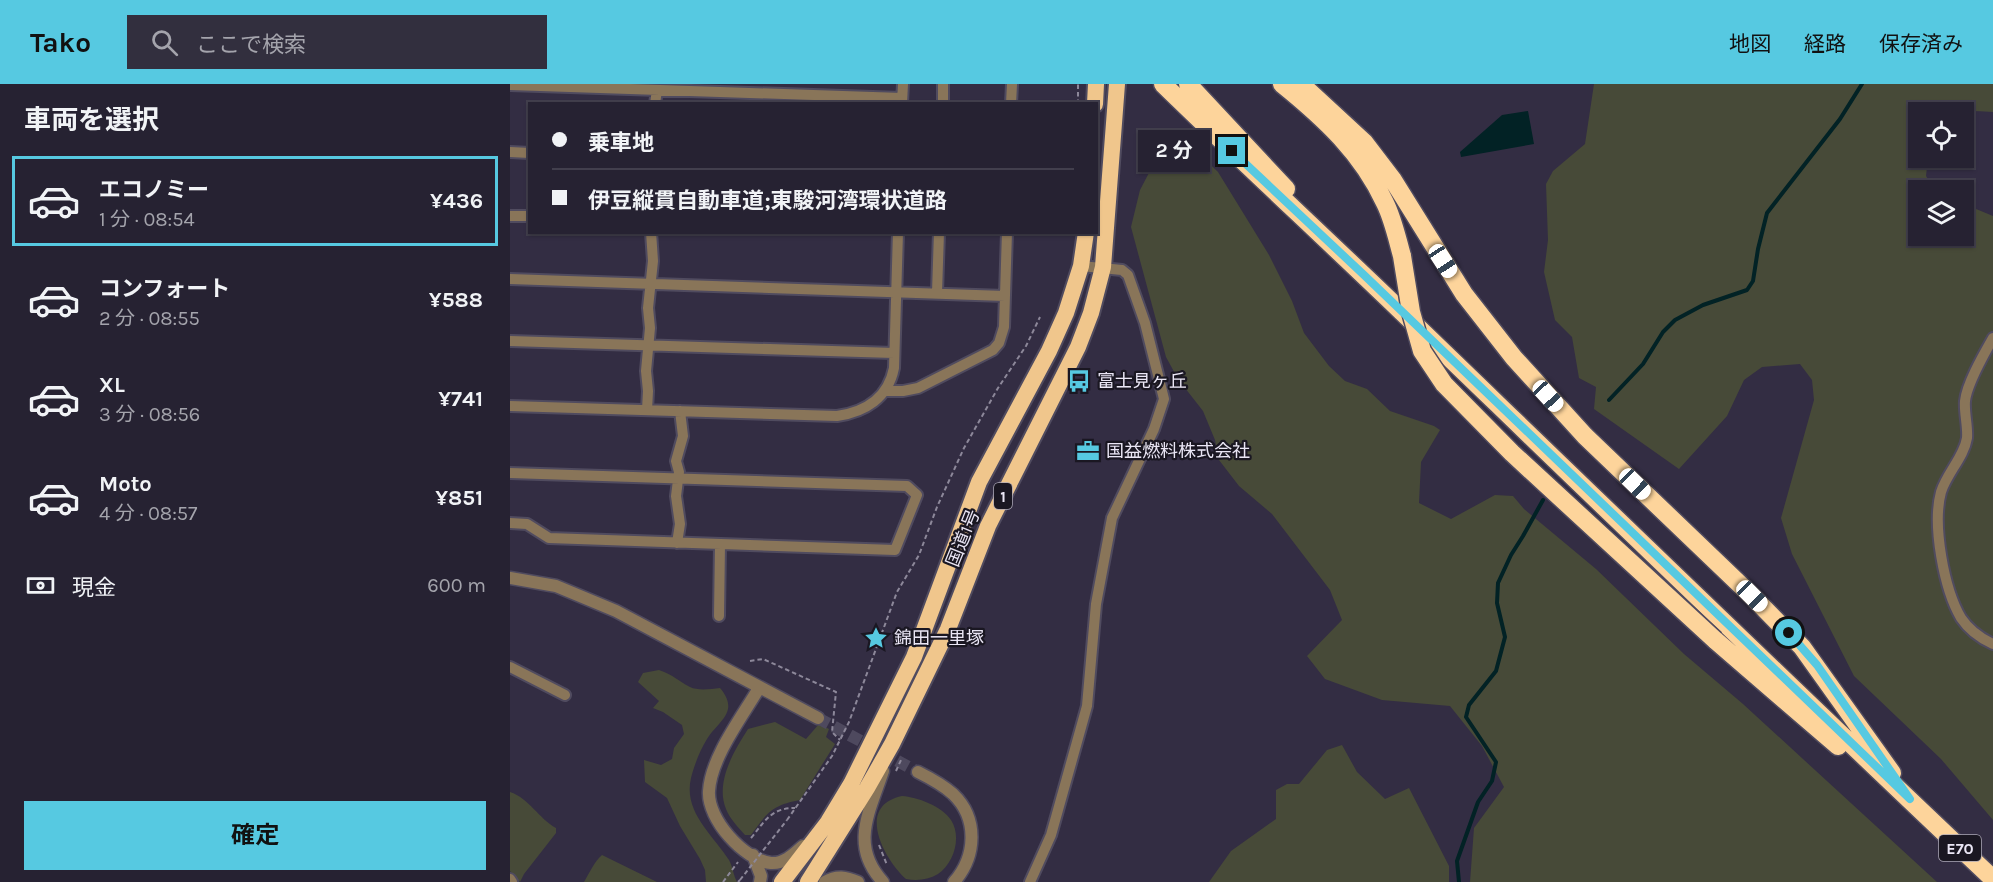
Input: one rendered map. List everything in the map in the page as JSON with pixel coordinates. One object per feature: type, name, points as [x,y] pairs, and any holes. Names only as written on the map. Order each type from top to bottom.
[{"type":"highway","points":[[1095,102],[1096,84]]},
{"type":"highway","name":"国道1号","points":[[808,882],[892,744],[948,628],[988,526],[1078,347],[1091,312],[1103,267],[1117,84]]},
{"type":"highway","name":"E70","points":[[1163,84],[1993,879]]},
{"type":"highway","name":"E70","points":[[1188,84],[1364,275]]},
{"type":"highway","points":[[1282,84],[1322,117],[1354,151],[1374,180],[1386,205],[1402,256],[1411,312],[1422,351],[1444,384],[1512,453],[1715,640],[1843,750],[1910,799]]},
{"type":"highway","points":[[1300,84],[1364,142],[1393,180],[1464,294],[1514,358],[1585,436],[1752,596],[1817,665],[1910,799]]},
{"type":"highway","name":"国道1号","points":[[782,882],[828,822],[851,784],[914,657],[979,482],[1049,351],[1066,313],[1081,266],[1086,234]]},
{"type":"street","points":[[510,85],[902,101],[903,84]]},
{"type":"street","points":[[943,84],[943,102]]},
{"type":"street","points":[[1011,102],[1012,84]]},
{"type":"street","points":[[655,102],[657,90]]},
{"type":"street","points":[[510,152],[528,153]]},
{"type":"street","points":[[510,216],[528,216]]},
{"type":"street","points":[[647,410],[646,371],[652,261],[651,234]]},
{"type":"street","points":[[510,406],[837,416],[864,409],[885,392],[892,380],[898,234]]},
{"type":"street","points":[[937,292],[939,234]]},
{"type":"street","points":[[885,392],[918,388],[993,350],[999,343],[1002,336],[1005,296],[1007,234]]},
{"type":"street","points":[[1030,882],[1051,835],[1087,706],[1096,604],[1112,518],[1154,429],[1164,399],[1145,323],[1128,275],[1122,270],[1081,266]]},
{"type":"street","points":[[510,279],[651,282],[1005,296]]},
{"type":"street","points":[[1993,338],[1966,395],[1967,438],[1942,489],[1938,516],[1939,540],[1944,567],[1955,605],[1969,627],[1993,644]]},
{"type":"street","points":[[510,341],[894,353]]},
{"type":"street","points":[[676,543],[680,524],[676,496],[678,478],[676,461],[683,436],[680,411]]},
{"type":"street","points":[[510,473],[907,486],[917,495],[895,550],[549,538],[527,524],[510,523]]},
{"type":"street","points":[[719,616],[720,544]]},
{"type":"street","points":[[510,578],[556,586],[616,611],[818,718]]},
{"type":"street","points":[[510,667],[565,695]]},
{"type":"street","points":[[759,688],[717,759],[709,790],[713,815],[724,832],[753,855],[771,863],[790,858],[828,822]]},
{"type":"street","points":[[886,878],[868,862],[864,844],[864,824],[892,744]]},
{"type":"street","points":[[918,772],[934,780],[954,795],[966,812],[971,827],[970,857],[964,870],[954,882]]},
{"type":"street","points":[[753,855],[761,876],[760,882]]},
{"type":"street","points":[[825,882],[831,878],[845,876],[858,882]]},
{"type":"path","points":[[1078,84],[1078,102]]},
{"type":"path","points":[[738,882],[796,808],[832,756],[849,722],[897,592],[919,555],[937,507],[960,458],[998,388],[1026,346],[1040,317]]},
{"type":"path","points":[[750,661],[763,659],[836,692],[832,732],[840,740]]},
{"type":"path","points":[[749,840],[770,814],[785,808],[796,808]]},
{"type":"path","points":[[877,840],[886,878]]},
{"type":"path","points":[[723,882],[740,860]]},
{"type":"shaded area","points":[[1594,84],[1993,84],[1993,112],[1974,111],[1974,102],[1908,102],[1908,168],[1927,168],[1926,176],[1929,180],[1908,180],[1908,246],[1974,246],[1974,208],[1993,216],[1993,820],[1941,759],[1854,676],[1792,554],[1781,518],[1814,400],[1812,380],[1800,364],[1762,367],[1744,380],[1727,416],[1679,469],[1594,409],[1596,387],[1579,378],[1572,337],[1555,320],[1544,272],[1548,240],[1546,184],[1553,171],[1585,144]]},
{"type":"shaded area","points":[[1528,111],[1534,144],[1461,157],[1460,152],[1502,115]]},
{"type":"shaded area","points":[[1174,139],[1185,140],[1218,172],[1269,255],[1292,301],[1304,333],[1329,366],[1345,381],[1367,389],[1390,411],[1440,430],[1421,462],[1419,503],[1451,519],[1495,495],[1513,496],[1524,509],[1596,569],[1684,654],[1743,704],[1937,882],[1470,882],[1474,828],[1504,787],[1482,746],[1450,706],[1382,700],[1325,679],[1307,656],[1342,620],[1330,590],[1272,514],[1239,486],[1219,460],[1215,440],[1203,411],[1178,379],[1166,357],[1131,227],[1140,190],[1162,148]]},
{"type":"shaded area","points":[[659,670],[693,688],[720,688],[726,696],[728,710],[702,748],[692,773],[690,790],[695,812],[729,860],[737,882],[706,882],[705,870],[700,859],[680,826],[667,798],[645,782],[644,760],[661,765],[672,759],[674,748],[684,734],[682,725],[653,708],[659,701],[638,682],[643,673]]},
{"type":"shaded area","points":[[775,722],[806,739],[819,724],[829,729],[826,737],[835,744],[800,800],[776,807],[751,835],[745,835],[726,809],[723,799],[724,778],[732,757],[748,729]]},
{"type":"shaded area","points":[[1342,745],[1357,772],[1385,799],[1409,788],[1449,866],[1449,882],[1209,882],[1231,851],[1276,819],[1276,790],[1287,784],[1299,784],[1327,750]]},
{"type":"shaded area","points":[[510,792],[523,799],[556,828],[556,833],[520,882],[510,871]]},
{"type":"shaded area","points":[[902,796],[922,800],[942,810],[954,827],[956,842],[952,857],[944,869],[930,878],[906,879],[889,859],[878,834],[877,821],[880,810],[888,802]]},
{"type":"shaded area","points":[[602,855],[657,882],[584,882]]},
{"type":"waterway","points":[[1609,400],[1643,364],[1663,332],[1675,320],[1703,305],[1747,290],[1753,281],[1767,213],[1840,119],[1862,84]]},
{"type":"waterway","points":[[1459,882],[1457,861],[1478,802],[1492,781],[1496,762],[1466,717],[1469,705],[1496,671],[1505,637],[1497,603],[1498,583],[1511,555],[1543,500]]},
{"type":"tunnel","points":[[818,718],[918,772]]},
{"type":"place","name":"富士見ヶ丘","points":[[1079,381]]},
{"type":"place","name":"国益燃料株式会社","points":[[1088,451]]},
{"type":"place","name":"錦田一里塚","points":[[876,638]]},
{"type":"route","points":[[1232,151],[1910,799],[1817,665],[1789,633]]}]
